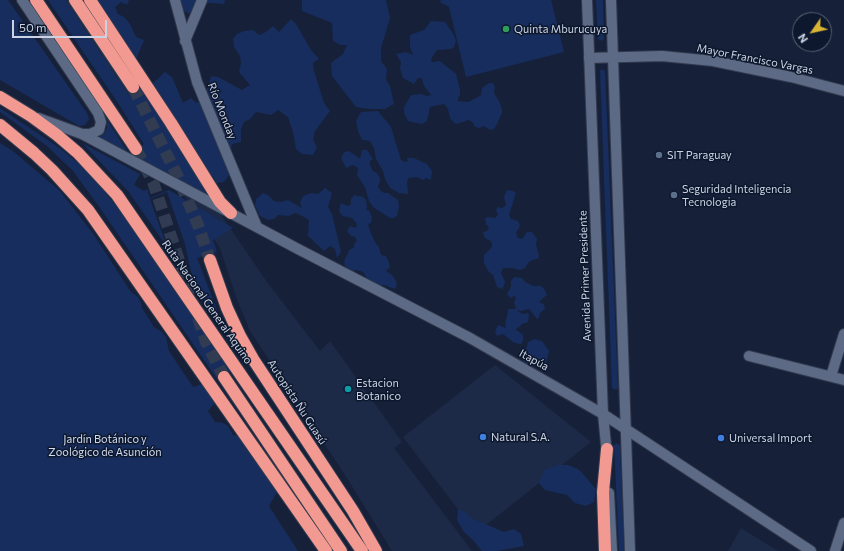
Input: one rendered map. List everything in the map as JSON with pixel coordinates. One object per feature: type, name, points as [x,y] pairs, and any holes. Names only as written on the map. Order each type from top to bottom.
[{"type":"highway","points":[[36,0],[136,149]]},
{"type":"highway","points":[[75,0],[133,87]]},
{"type":"highway","points":[[90,0],[171,123],[220,202],[231,213]]},
{"type":"highway","name":"Ruta Nacional General Aquino","points":[[0,97],[31,116],[78,153],[117,195],[362,551]]},
{"type":"highway","points":[[0,124],[52,170],[88,210],[326,551]]},
{"type":"highway","name":"Autopista Ñu Guasú","points":[[210,260],[227,308],[243,342],[353,511],[376,551]]},
{"type":"highway","points":[[224,377],[341,551]]},
{"type":"highway","points":[[606,449],[603,492],[606,551]]},
{"type":"street","points":[[22,0],[98,113],[100,122],[98,130],[90,134],[82,134]]},
{"type":"street","name":"Río Monday","points":[[175,0],[185,41],[198,82],[256,227]]},
{"type":"street","points":[[185,41],[202,0]]},
{"type":"street","name":"Avenida Primer Presidente","points":[[587,0],[603,414],[612,551]]},
{"type":"street","points":[[611,0],[630,551]]},
{"type":"street","name":"Mayor Francisco Vargas","points":[[589,58],[662,56],[713,61],[791,77],[844,90]]},
{"type":"street","name":"Itapúa","points":[[31,116],[82,134],[256,227],[470,338],[603,414],[812,551]]},
{"type":"street","points":[[831,376],[844,334]]},
{"type":"street","points":[[749,356],[844,380]]},
{"type":"street","points":[[835,551],[844,523]]},
{"type":"shaded area","points":[[49,0],[73,0],[267,282],[320,351],[330,341],[402,442],[394,448],[472,551],[392,551],[345,475],[250,331],[236,297],[220,248]]},
{"type":"shaded area","points":[[495,365],[591,442],[476,533],[403,437]]},
{"type":"shaded area","points":[[741,528],[778,551],[728,551]]},
{"type":"green space","points":[[0,0],[8,0],[87,113],[89,119],[85,125],[79,126],[0,80]]},
{"type":"green space","points":[[48,0],[65,0],[129,96],[143,87],[211,197],[98,138],[104,134],[107,128],[107,120],[129,154],[144,144]]},
{"type":"green space","points":[[87,0],[129,0],[127,5],[121,2],[115,7],[118,14],[124,17],[130,24],[136,37],[144,40],[135,62]]},
{"type":"green space","points":[[169,0],[225,0],[224,4],[199,2],[189,14]]},
{"type":"green space","points":[[302,0],[386,0],[390,18],[381,48],[381,61],[387,69],[386,80],[390,86],[394,104],[385,109],[356,107],[332,76],[331,63],[343,54],[347,45],[341,45],[333,41],[332,23],[302,11]]},
{"type":"green space","name":"Quinta Mburucuya","points":[[441,0],[551,0],[564,52],[466,77],[449,7],[440,2]]},
{"type":"green space","points":[[596,0],[603,0],[604,39],[602,41],[598,39]]},
{"type":"green space","points":[[291,19],[296,24],[311,50],[319,59],[313,63],[314,71],[324,103],[330,111],[315,131],[313,140],[317,147],[313,155],[302,154],[296,149],[293,132],[288,117],[278,110],[271,115],[256,112],[250,119],[244,122],[241,129],[241,142],[232,144],[229,159],[229,175],[224,182],[216,183],[214,177],[207,172],[203,162],[189,143],[182,139],[183,129],[162,112],[150,86],[165,72],[172,77],[183,103],[191,98],[196,103],[204,100],[211,76],[218,77],[242,90],[250,85],[239,72],[241,63],[240,56],[234,47],[233,39],[237,34],[244,31],[253,30],[259,35],[266,32],[273,26],[279,32]]},
{"type":"green space","points":[[431,21],[445,22],[454,35],[456,41],[454,47],[451,49],[437,50],[431,59],[432,62],[440,61],[456,74],[460,90],[458,101],[468,102],[478,97],[481,95],[482,88],[489,83],[493,83],[495,87],[494,93],[502,109],[502,113],[495,128],[491,130],[483,126],[480,128],[475,127],[469,120],[457,124],[454,123],[450,118],[448,109],[444,104],[430,107],[427,121],[422,124],[408,121],[404,113],[404,107],[411,95],[431,95],[424,86],[422,78],[418,78],[414,84],[403,78],[400,68],[401,62],[396,54],[406,52],[413,55],[410,47],[410,35],[424,30]]},
{"type":"green space","points":[[602,69],[605,71],[618,388],[616,390],[612,388],[600,71]]},
{"type":"green space","points":[[0,108],[61,149],[80,165],[103,190],[124,216],[231,371],[217,379],[73,171],[47,146],[0,112]]},
{"type":"green space","points":[[378,111],[391,127],[401,160],[405,162],[408,161],[407,158],[414,158],[427,164],[432,171],[431,180],[426,178],[423,180],[417,177],[409,178],[407,181],[408,194],[399,193],[390,188],[376,159],[374,148],[370,141],[362,140],[358,131],[356,121],[361,112]]},
{"type":"green space","name":"Jardín Botánico y Zoológico de Asunción","points":[[0,143],[13,151],[60,191],[94,235],[131,292],[138,297],[142,308],[154,327],[162,332],[166,337],[169,351],[193,387],[204,383],[210,391],[215,403],[208,411],[215,422],[223,423],[228,426],[233,435],[240,436],[277,489],[277,492],[269,506],[298,551],[0,551]]},
{"type":"green space","points":[[84,145],[140,174],[134,185],[144,191],[147,189],[150,198],[169,190],[233,228],[213,240],[217,252],[197,258],[226,333],[194,285],[185,244],[167,192],[150,199],[167,247],[128,191]]},
{"type":"green space","points":[[362,150],[367,150],[373,159],[370,161],[370,165],[373,171],[377,173],[380,178],[378,186],[380,190],[384,193],[388,193],[398,200],[399,206],[397,216],[394,218],[390,218],[373,207],[369,201],[365,187],[357,175],[358,168],[353,165],[346,168],[341,158],[344,152],[349,151],[360,159]]},
{"type":"green space","points":[[325,188],[332,193],[328,207],[332,214],[341,252],[337,258],[335,249],[330,246],[324,251],[308,236],[309,220],[295,213],[289,216],[278,215],[274,219],[268,220],[260,216],[255,205],[256,199],[263,193],[268,195],[274,201],[281,202],[288,200],[302,208],[300,203],[303,196],[312,193],[318,194]]},
{"type":"green space","points":[[507,190],[516,193],[509,215],[511,219],[518,221],[519,223],[520,226],[516,233],[518,238],[522,239],[527,232],[532,232],[537,239],[536,245],[539,256],[538,259],[529,262],[525,268],[520,270],[503,268],[501,273],[505,282],[502,289],[497,287],[493,275],[488,271],[484,263],[484,255],[492,247],[492,244],[491,241],[486,239],[483,232],[487,231],[489,228],[485,219],[487,217],[495,218],[498,215],[496,210],[498,207],[502,208],[506,205],[504,197]]},
{"type":"green space","points":[[354,195],[363,197],[366,200],[366,209],[372,217],[371,223],[368,224],[370,231],[379,247],[381,255],[386,256],[390,267],[386,271],[392,275],[396,281],[397,285],[395,289],[384,285],[377,285],[367,278],[363,272],[357,270],[352,271],[345,266],[344,261],[350,249],[354,248],[354,244],[357,241],[355,237],[351,236],[347,231],[350,226],[356,228],[357,224],[352,218],[343,216],[339,209],[341,203],[348,206],[351,204],[351,199]]},
{"type":"green space","points":[[514,277],[522,278],[525,282],[534,286],[541,286],[547,295],[539,302],[544,304],[545,309],[540,313],[538,320],[529,309],[521,311],[517,310],[523,314],[528,313],[529,315],[528,322],[522,324],[516,329],[516,331],[517,330],[523,335],[523,341],[521,344],[513,342],[503,334],[497,336],[495,331],[498,325],[506,328],[505,321],[508,309],[516,309],[514,303],[516,297],[514,296],[510,298],[507,294],[511,287],[511,281]]},
{"type":"green space","points":[[534,339],[542,341],[549,351],[546,363],[541,365],[523,361],[528,342]]},
{"type":"green space","points":[[617,443],[620,446],[624,551],[619,551],[614,445]]},
{"type":"green space","points":[[558,465],[568,465],[578,469],[583,474],[596,489],[594,502],[586,506],[575,503],[567,495],[545,490],[539,483],[544,470]]},
{"type":"green space","points":[[458,509],[467,513],[471,518],[504,532],[514,529],[521,534],[524,546],[497,551],[482,551],[464,532],[457,520]]},
{"type":"tunnel","points":[[133,87],[177,175],[198,225],[210,260]]},
{"type":"tunnel","points":[[136,149],[153,182],[206,342],[224,377]]},
{"type":"place","name":"Quinta Mburucuya","points":[[506,29]]},
{"type":"place","name":"SIT Paraguay","points":[[659,155]]},
{"type":"place","name":"Seguridad Inteligencia Tecnologia","points":[[674,195]]},
{"type":"place","name":"Estacion Botanico","points":[[348,389]]},
{"type":"place","name":"Natural S.A.","points":[[483,437]]},
{"type":"place","name":"Universal Import","points":[[721,438]]}]
